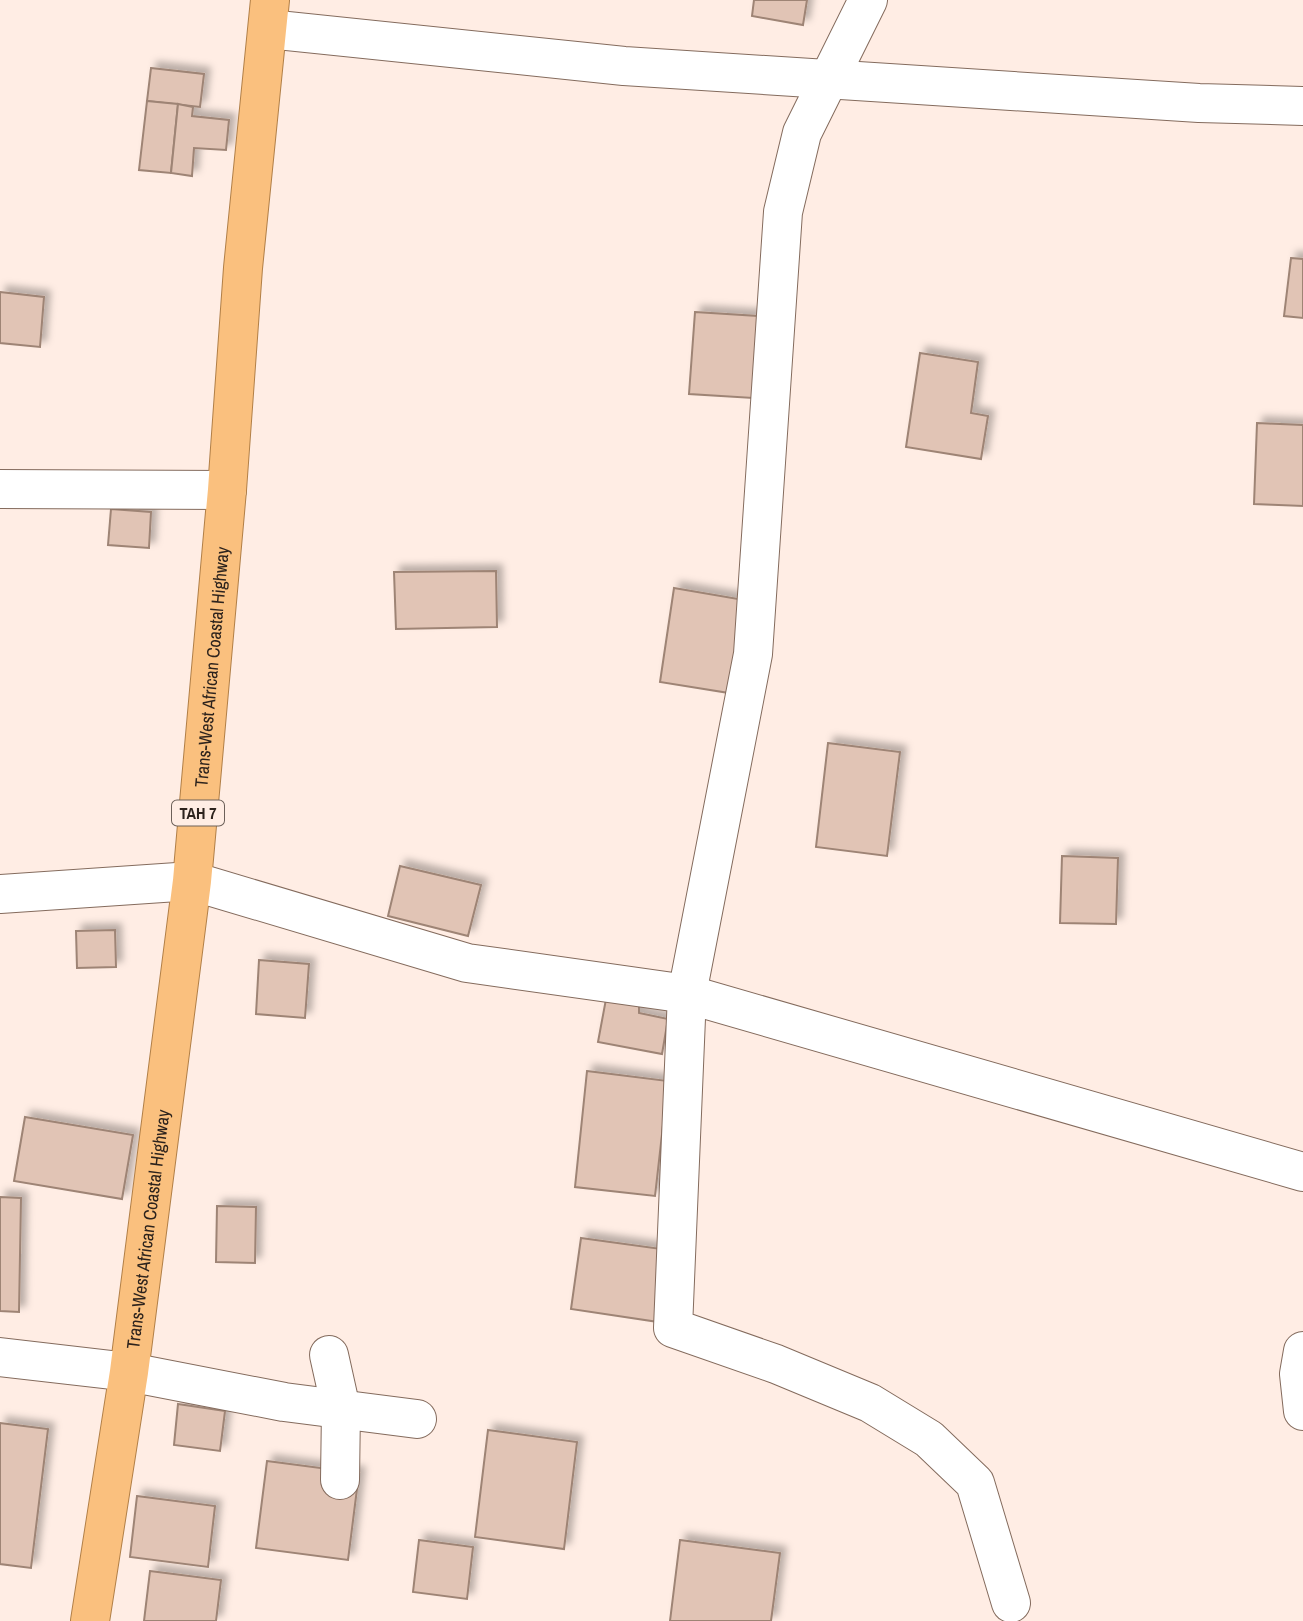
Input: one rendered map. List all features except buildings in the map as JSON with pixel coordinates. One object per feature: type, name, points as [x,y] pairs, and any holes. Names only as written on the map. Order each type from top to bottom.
[{"type":"highway","name":"Trans-West African Coastal Highway","points":[[90,1621],[129,1371],[192,881],[228,490],[243,268],[269,15]]},
{"type":"street","points":[[868,0],[802,133],[783,212],[754,654],[687,995],[673,1328],[776,1364],[870,1403],[929,1438],[975,1483],[1011,1603]]},
{"type":"street","points":[[269,15],[624,66],[1199,103],[1303,106]]},
{"type":"street","points":[[0,489],[228,490]]},
{"type":"street","points":[[0,894],[192,881],[467,963],[687,995],[1303,1172]]},
{"type":"street","points":[[1303,1351],[1299,1374],[1303,1411]]},
{"type":"street","points":[[329,1355],[341,1409],[340,1480]]},
{"type":"street","points":[[0,1357],[129,1371],[284,1402],[417,1419]]}]
